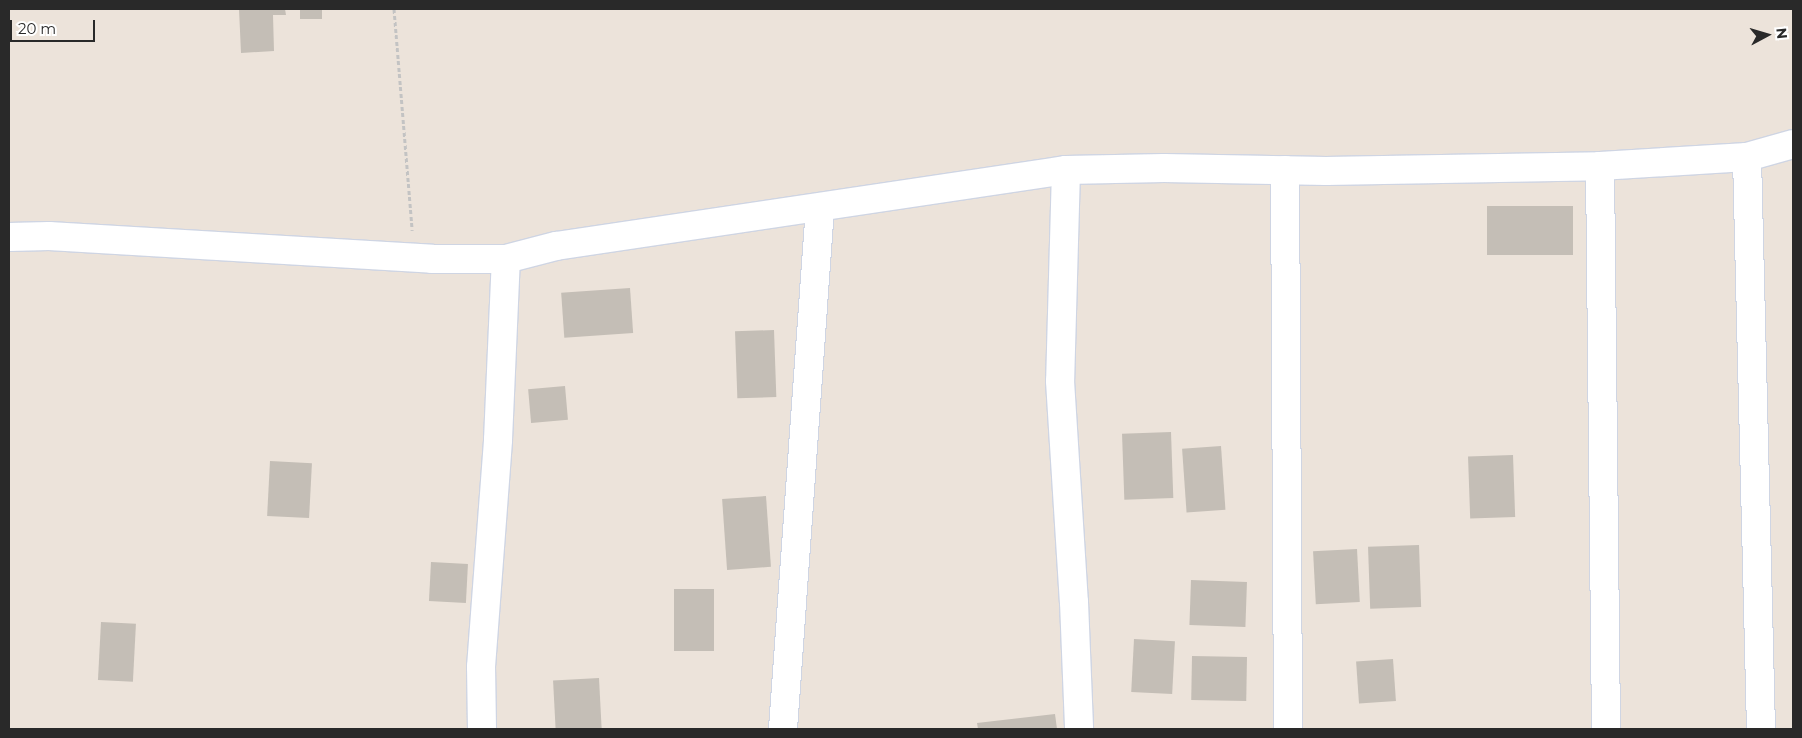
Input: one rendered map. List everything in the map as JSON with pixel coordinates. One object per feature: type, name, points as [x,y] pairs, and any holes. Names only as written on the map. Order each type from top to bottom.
[{"type":"street","points":[[9,237],[49,236],[415,258],[506,258],[556,246],[1066,170],[1164,168],[1284,170],[1600,166],[1747,157],[1793,144]]},
{"type":"street","points":[[1747,157],[1761,729]]},
{"type":"street","points":[[1600,166],[1606,729]]},
{"type":"street","points":[[1066,170],[1060,381],[1074,602],[1079,729]]},
{"type":"street","points":[[1284,170],[1288,729]]},
{"type":"street","points":[[783,729],[795,590],[820,208]]},
{"type":"street","points":[[482,729],[481,667],[498,440],[506,258]]},
{"type":"path","points":[[394,9],[415,258]]},
{"type":"building","points":[[239,9],[285,9],[286,15],[273,15],[274,51],[241,53]]},
{"type":"building","points":[[300,9],[322,9],[322,19],[300,19]]},
{"type":"building","points":[[1487,206],[1573,206],[1573,255],[1487,255]]},
{"type":"building","points":[[630,288],[633,333],[564,338],[561,293]]},
{"type":"building","points":[[774,330],[776,397],[737,398],[735,331]]},
{"type":"building","points":[[565,386],[568,420],[531,423],[528,389]]},
{"type":"building","points":[[1171,432],[1173,498],[1124,500],[1122,434]]},
{"type":"building","points":[[1221,446],[1225,510],[1187,513],[1182,449]]},
{"type":"building","points":[[1513,455],[1515,517],[1470,519],[1468,457]]},
{"type":"building","points":[[270,461],[312,463],[309,518],[267,516]]},
{"type":"building","points":[[766,496],[771,567],[727,570],[722,499]]},
{"type":"building","points":[[1419,545],[1421,607],[1370,609],[1368,547]]},
{"type":"building","points":[[1357,549],[1360,602],[1316,604],[1313,551]]},
{"type":"building","points":[[431,562],[468,564],[466,603],[429,601]]},
{"type":"building","points":[[1191,580],[1247,582],[1245,627],[1189,625]]},
{"type":"building","points":[[674,589],[714,589],[714,651],[674,651]]},
{"type":"building","points":[[101,622],[136,624],[133,682],[98,680]]},
{"type":"building","points":[[1134,639],[1175,641],[1172,694],[1131,692]]},
{"type":"building","points":[[1192,656],[1247,657],[1246,701],[1191,700]]},
{"type":"building","points":[[1393,659],[1396,701],[1359,703],[1356,662]]},
{"type":"building","points":[[599,678],[602,729],[556,729],[553,680]]},
{"type":"building","points":[[1055,714],[1057,729],[978,729],[977,723]]}]
